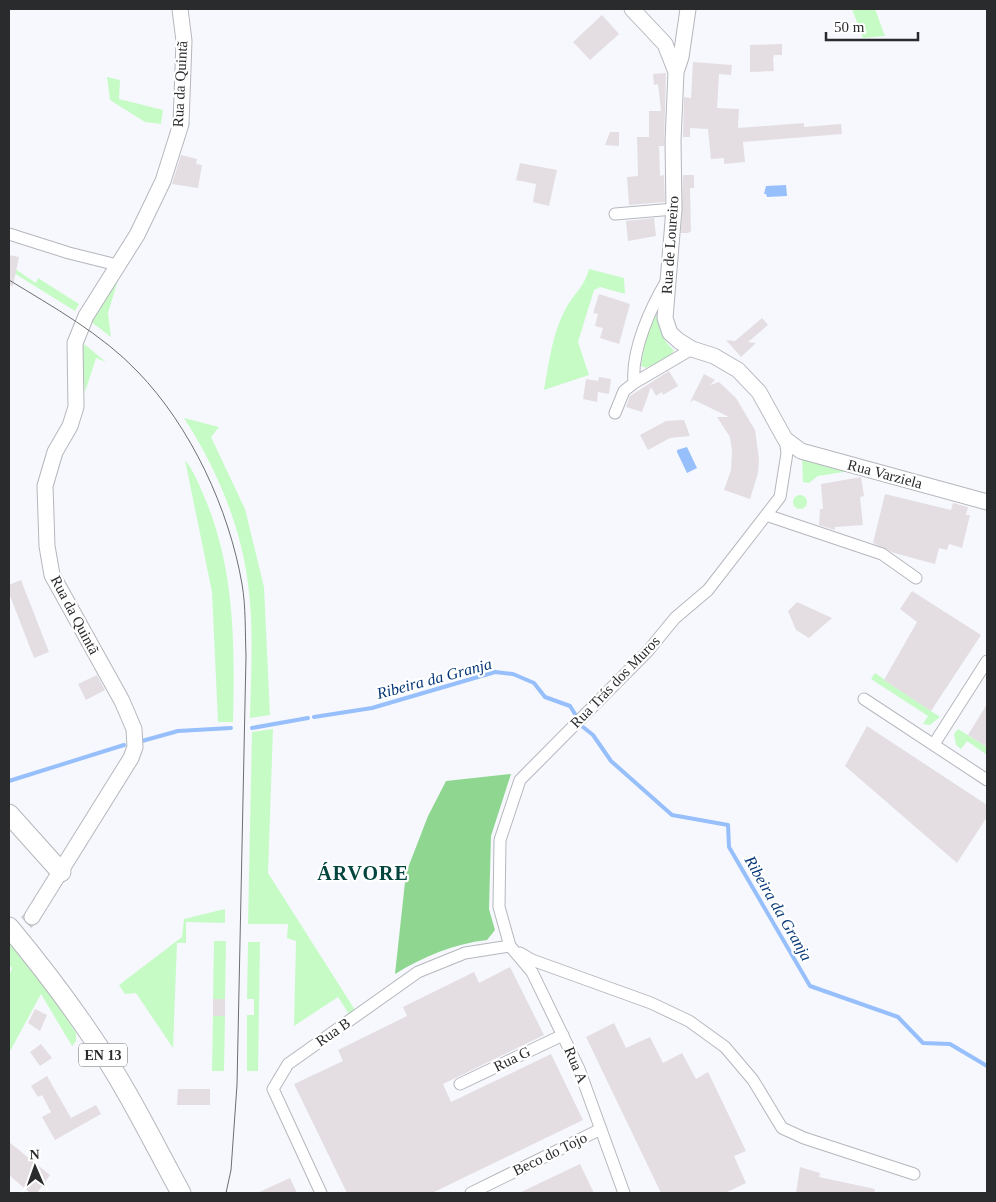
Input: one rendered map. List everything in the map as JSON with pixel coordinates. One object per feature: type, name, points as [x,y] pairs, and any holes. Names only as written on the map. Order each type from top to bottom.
[{"type":"main road","points":[[9,814],[61,872]]},
{"type":"main road","name":"EN 13","points":[[9,927],[39,964],[95,1041],[136,1110],[181,1193]]},
{"type":"street","name":"Rua da Quintã","points":[[32,917],[132,758],[135,747],[134,729],[122,701],[52,575],[45,517],[45,486],[55,452],[70,426],[76,406],[75,343],[86,316],[137,235],[163,181],[180,124],[184,42],[180,9]]},
{"type":"street","name":"Rua de Loureiro","points":[[632,9],[665,44],[676,72],[673,141],[674,209],[665,318],[670,333],[692,349],[714,356],[738,370],[759,392],[785,439]]},
{"type":"street","points":[[676,72],[681,58],[688,9]]},
{"type":"street","points":[[616,214],[674,209]]},
{"type":"street","points":[[9,234],[69,253],[117,265]]},
{"type":"street","points":[[634,382],[636,359],[647,319],[668,278]]},
{"type":"street","points":[[615,413],[624,391],[634,382],[692,349]]},
{"type":"street","name":"Rua Varziela","points":[[785,439],[801,450],[987,502]]},
{"type":"street","name":"Rua Trás dos Muros","points":[[510,946],[499,907],[500,840],[520,780],[648,651],[675,618],[708,590],[780,497],[786,463],[785,439]]},
{"type":"street","points":[[766,515],[882,554],[916,578]]},
{"type":"street","points":[[934,744],[987,661]]},
{"type":"street","points":[[864,699],[987,780]]},
{"type":"street","points":[[510,946],[532,960],[651,1003],[688,1021],[730,1054],[753,1080],[782,1128],[804,1138],[914,1174]]},
{"type":"street","name":"Rua A","points":[[510,946],[532,972],[563,1034],[579,1069],[624,1193]]},
{"type":"street","name":"Rua B","points":[[321,1193],[273,1089],[288,1064],[418,972],[465,953],[510,946]]},
{"type":"street","name":"Rua G","points":[[460,1084],[563,1034]]},
{"type":"street","name":"Beco do Tojo","points":[[471,1193],[601,1129]]},
{"type":"green space","points":[[852,9],[875,9],[885,36],[863,38]]},
{"type":"green space","points":[[107,77],[120,80],[119,99],[163,110],[161,124],[145,122],[110,100]]},
{"type":"green space","points":[[9,265],[36,283],[38,278],[79,304],[75,311],[9,270]]},
{"type":"green space","points":[[589,269],[624,278],[625,294],[600,287],[594,290],[578,342],[589,375],[544,390],[557,329],[568,304],[587,276]]},
{"type":"green space","points":[[121,270],[108,313],[111,337],[90,321]]},
{"type":"green space","points":[[654,315],[657,315],[664,339],[674,350],[671,356],[646,368],[641,366],[645,343]]},
{"type":"green space","points":[[84,344],[106,362],[96,358],[85,392],[81,355]]},
{"type":"green space","points":[[184,418],[219,427],[211,437],[245,509],[264,587],[270,715],[250,718],[251,617],[245,562],[240,540],[225,498],[207,456]]},
{"type":"green space","points":[[802,459],[844,466],[844,472],[818,476],[809,483],[803,482]]},
{"type":"green space","points":[[185,460],[197,481],[214,521],[227,577],[233,635],[233,722],[218,722],[212,592]]},
{"type":"green space","points":[[797,495],[803,495],[807,502],[803,509],[797,509],[793,505],[793,499]]},
{"type":"green space","points":[[875,673],[940,717],[930,725],[923,724],[928,716],[871,679]]},
{"type":"green space","points":[[273,729],[268,873],[355,1010],[349,1014],[338,997],[294,1026],[296,941],[287,938],[288,924],[248,924],[252,732]]},
{"type":"green space","points":[[958,729],[987,747],[987,755],[967,741],[961,749],[956,745],[954,734]]},
{"type":"green space","points":[[511,774],[491,836],[489,909],[495,930],[487,940],[463,944],[439,952],[395,974],[406,873],[428,816],[446,781]]},
{"type":"green space","points":[[225,909],[225,923],[186,922],[186,943],[177,943],[173,1048],[136,993],[125,994],[119,985],[182,937],[184,919]]},
{"type":"green space","points":[[9,940],[45,985],[76,1033],[76,1041],[72,1046],[41,994],[9,1053],[9,976],[12,968],[9,965]]},
{"type":"green space","points":[[214,941],[226,941],[225,999],[213,999]]},
{"type":"green space","points":[[248,942],[260,942],[258,1071],[247,1071],[247,1015],[254,1015],[254,999],[247,999]]},
{"type":"green space","points":[[213,1016],[225,1016],[224,1071],[212,1071]]},
{"type":"water","points":[[786,185],[787,196],[767,197],[764,194],[766,186]]},
{"type":"water","points":[[687,447],[697,468],[687,473],[677,450]]},
{"type":"building","points":[[602,15],[619,34],[590,60],[573,42]]},
{"type":"building","points":[[782,44],[782,55],[774,55],[774,71],[750,72],[750,45]]},
{"type":"building","points":[[693,62],[732,65],[731,75],[719,74],[717,108],[739,109],[738,128],[804,123],[804,127],[841,124],[842,134],[743,142],[745,162],[724,164],[724,158],[711,159],[708,129],[690,128],[690,137],[683,137],[684,97],[691,98]]},
{"type":"building","points":[[666,73],[664,146],[659,146],[660,176],[664,175],[665,202],[629,205],[627,177],[638,176],[637,137],[649,137],[649,111],[661,111],[658,84],[654,85],[653,74]]},
{"type":"building","points":[[610,132],[619,132],[619,146],[605,145]]},
{"type":"building","points":[[181,155],[197,159],[196,164],[202,165],[198,188],[172,184]]},
{"type":"building","points":[[520,163],[557,170],[549,206],[533,202],[536,184],[516,180]]},
{"type":"building","points":[[683,175],[694,175],[694,188],[690,188],[691,231],[688,233],[681,233]]},
{"type":"building","points":[[654,218],[656,236],[628,241],[626,221]]},
{"type":"building","points":[[9,255],[19,257],[13,286],[9,285]]},
{"type":"building","points":[[599,294],[630,304],[619,344],[600,338],[603,328],[595,326],[598,314],[593,313]]},
{"type":"building","points":[[762,318],[768,325],[748,342],[756,343],[741,357],[726,340],[735,341]]},
{"type":"building","points":[[669,371],[678,386],[663,395],[662,392],[656,396],[651,387],[642,412],[626,407],[630,396]]},
{"type":"building","points":[[704,374],[715,380],[710,385],[719,382],[736,398],[755,430],[759,459],[758,473],[750,499],[724,490],[731,470],[732,451],[730,437],[717,417],[729,417],[694,400],[690,402]]},
{"type":"building","points":[[599,377],[611,379],[609,394],[598,392],[597,402],[583,399],[586,379],[598,381]]},
{"type":"building","points":[[684,420],[690,436],[670,438],[648,450],[640,435],[666,421]]},
{"type":"building","points":[[861,477],[864,496],[860,497],[863,525],[835,527],[835,530],[819,525],[820,509],[823,509],[821,484]]},
{"type":"building","points":[[885,494],[951,510],[953,503],[968,507],[966,515],[970,515],[962,548],[949,544],[947,550],[939,548],[935,564],[894,553],[873,543]]},
{"type":"building","points":[[21,580],[49,652],[34,658],[9,593],[9,585]]},
{"type":"building","points":[[912,591],[981,635],[931,711],[884,680],[917,622],[900,609]]},
{"type":"building","points":[[797,602],[832,618],[809,638],[796,630],[788,611]]},
{"type":"building","points":[[97,675],[105,690],[86,700],[78,684]]},
{"type":"building","points":[[987,704],[987,747],[968,735]]},
{"type":"building","points":[[867,726],[987,805],[987,817],[957,863],[845,766]]},
{"type":"building","points":[[510,967],[544,1035],[443,1084],[451,1102],[551,1054],[583,1120],[432,1193],[347,1193],[294,1084],[343,1061],[338,1050],[407,1016],[403,1007],[474,972],[479,983]]},
{"type":"building","points":[[213,999],[225,999],[225,1016],[213,1016]]},
{"type":"building","points":[[35,1009],[47,1015],[40,1031],[28,1023]]},
{"type":"building","points":[[614,1023],[626,1048],[650,1037],[663,1063],[682,1053],[696,1079],[708,1072],[746,1151],[734,1156],[746,1183],[725,1193],[661,1193],[586,1037]]},
{"type":"building","points":[[41,1044],[52,1058],[40,1066],[30,1052]]},
{"type":"building","points":[[47,1076],[71,1118],[96,1105],[101,1114],[55,1140],[42,1117],[51,1112],[42,1095],[38,1097],[31,1086]]},
{"type":"building","points":[[178,1089],[210,1089],[210,1105],[177,1105]]},
{"type":"building","points":[[9,1142],[50,1175],[37,1193],[30,1193],[9,1175]]},
{"type":"building","points":[[580,1164],[594,1193],[519,1193]]},
{"type":"building","points":[[800,1167],[820,1173],[819,1177],[875,1189],[874,1193],[796,1193]]},
{"type":"building","points":[[290,1178],[297,1193],[257,1193]]},
{"type":"waterway","name":"Ribeira da Granja","points":[[314,717],[372,708],[495,672],[513,674],[534,683],[545,697],[570,706],[575,714]]},
{"type":"waterway","name":"Ribeira da Granja","points":[[252,728],[308,718]]},
{"type":"waterway","name":"Ribeira da Granja","points":[[583,727],[593,735],[611,761],[672,815],[728,825],[729,847],[810,986],[898,1017],[923,1043],[950,1044],[987,1066]]},
{"type":"waterway","name":"Ribeira da Granja","points":[[142,741],[178,731],[231,728]]},
{"type":"waterway","name":"Ribeira da Granja","points":[[9,781],[124,745]]},
{"type":"tunnel","points":[[9,938],[32,917]]},
{"type":"tram line","points":[[9,280],[60,311],[109,345],[138,372],[157,394],[191,443],[205,470],[228,527],[236,556],[244,602],[246,656],[237,1085],[231,1170],[226,1193]]},
{"type":"district","name":"ÁRVORE","points":[[363,873]]}]
